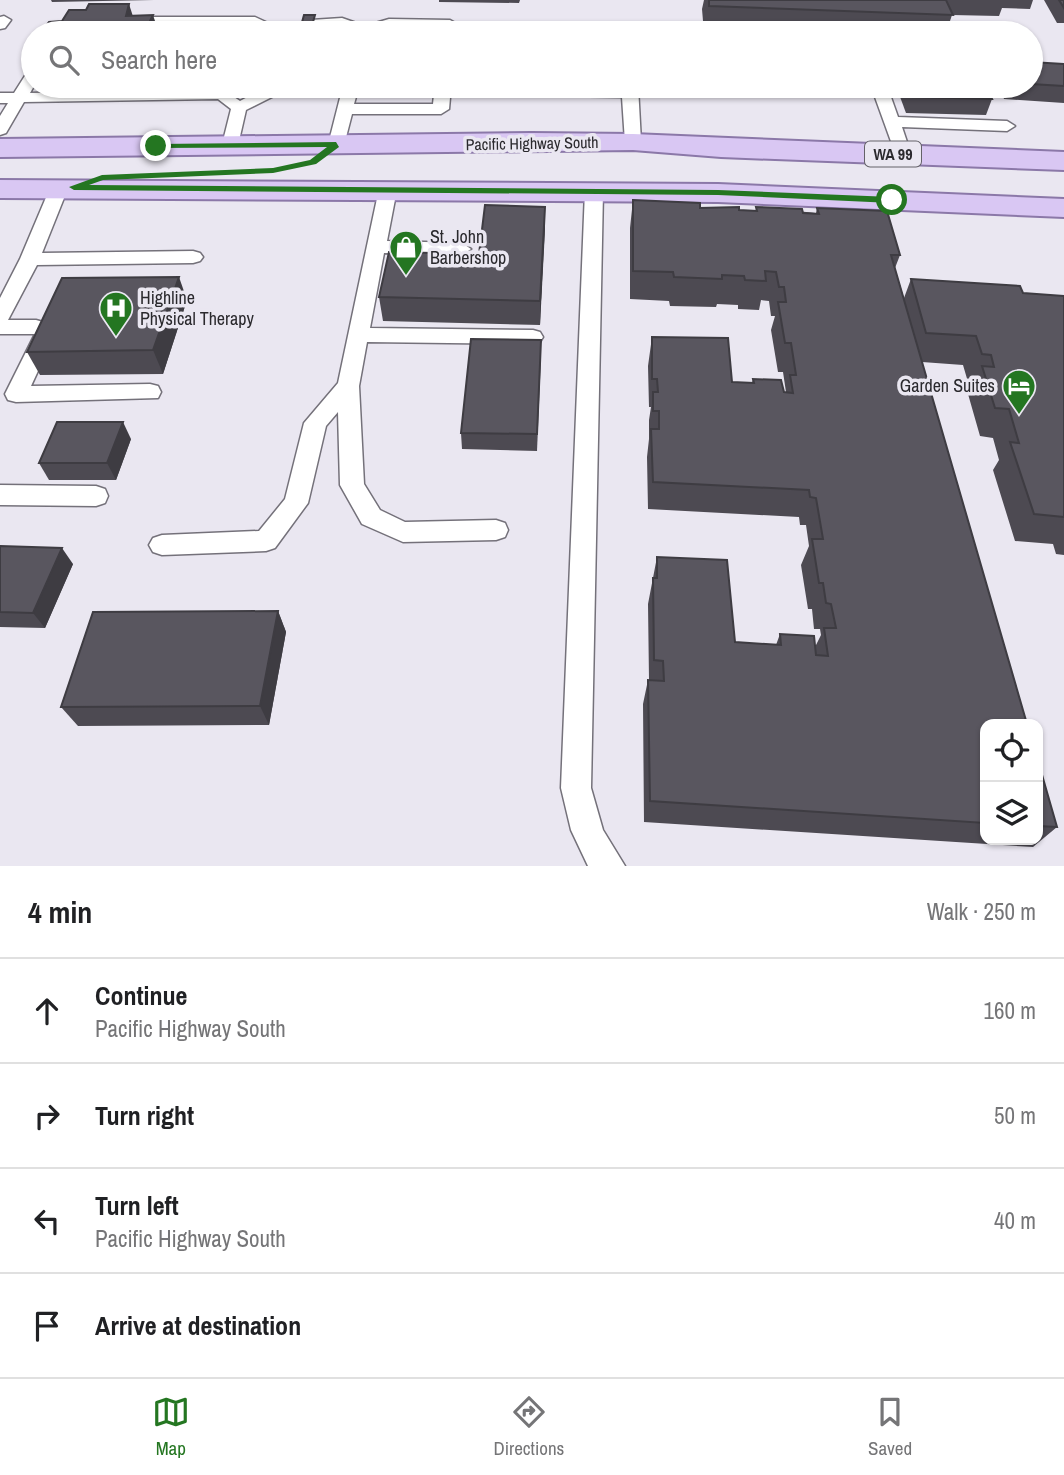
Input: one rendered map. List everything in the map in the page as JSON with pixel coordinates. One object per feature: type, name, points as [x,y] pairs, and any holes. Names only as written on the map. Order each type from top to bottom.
[{"type":"main road","name":"Pacific Highway South","points":[[0,148],[633,142],[721,148],[1064,161]]},
{"type":"main road","points":[[66,187],[102,177],[273,170],[313,162],[336,145]]},
{"type":"main road","points":[[0,189],[66,187],[718,193],[1064,208]]},
{"type":"lane","points":[[0,20],[4,20],[0,25]]},
{"type":"lane","points":[[159,21],[255,21]]},
{"type":"lane","points":[[0,130],[21,93]]},
{"type":"lane","points":[[0,98],[21,98]]},
{"type":"lane","points":[[227,98],[235,105]]},
{"type":"lane","points":[[230,145],[235,105],[239,98]]},
{"type":"lane","points":[[235,105],[253,98]]},
{"type":"lane","points":[[336,145],[348,98]]},
{"type":"lane","points":[[345,109],[441,109],[442,98]]},
{"type":"lane","points":[[631,98],[633,142]]},
{"type":"lane","points":[[883,98],[903,154]]},
{"type":"lane","points":[[891,122],[1007,126]]},
{"type":"lane","points":[[0,317],[66,187]]},
{"type":"lane","points":[[388,189],[348,386],[352,485],[371,517],[403,532],[496,530]]},
{"type":"lane","points":[[594,191],[576,788],[585,824],[601,860],[609,866]]},
{"type":"lane","points":[[376,247],[462,249]]},
{"type":"lane","points":[[30,259],[193,257]]},
{"type":"lane","points":[[0,327],[36,327],[45,334],[16,394],[150,392]]},
{"type":"lane","points":[[358,335],[533,337]]},
{"type":"lane","points":[[162,545],[266,541],[296,503],[315,423],[348,386]]},
{"type":"lane","points":[[0,495],[96,496]]},
{"type":"building","points":[[709,0],[946,0],[953,15],[709,6]]},
{"type":"building","points":[[89,4],[129,4],[126,16],[153,15],[150,21],[62,21],[69,10],[86,10]]},
{"type":"building","points":[[304,15],[315,15],[313,21],[302,21]]},
{"type":"building","points":[[1043,63],[1064,64],[1064,86],[1043,85]]},
{"type":"building","points":[[633,200],[700,203],[700,208],[739,207],[739,210],[757,211],[756,207],[802,209],[803,213],[819,214],[817,208],[887,211],[900,255],[891,255],[1026,719],[980,719],[980,823],[650,801],[648,680],[664,681],[663,661],[654,660],[653,578],[657,578],[657,557],[727,560],[735,642],[781,645],[780,634],[814,636],[816,655],[828,656],[824,628],[836,628],[831,604],[826,603],[823,583],[819,583],[812,539],[823,539],[816,498],[810,497],[809,490],[653,482],[651,429],[659,429],[659,411],[653,411],[653,392],[658,392],[657,379],[652,379],[652,337],[728,338],[732,382],[754,383],[753,379],[781,380],[784,392],[793,393],[790,375],[796,375],[791,343],[785,343],[778,302],[786,302],[784,287],[779,287],[776,272],[765,271],[766,281],[745,280],[744,276],[722,275],[722,279],[674,277],[673,272],[633,271]]},
{"type":"building","points":[[485,205],[545,207],[540,301],[379,297],[389,252],[479,254]]},
{"type":"building","points":[[179,277],[153,350],[27,352],[62,278]]},
{"type":"building","name":"Garden Suites","points":[[911,279],[1020,286],[1023,293],[1064,296],[1064,517],[1034,514],[1010,442],[1019,443],[1009,409],[995,408],[982,366],[994,367],[991,355],[982,354],[976,336],[926,333]]},
{"type":"building","points":[[471,339],[541,340],[537,434],[461,433]]},
{"type":"building","points":[[57,422],[123,422],[107,463],[39,463]]},
{"type":"building","points":[[0,546],[62,548],[33,613],[0,612]]},
{"type":"building","points":[[278,611],[260,706],[61,707],[93,612]]},
{"type":"building","points":[[1043,778],[1057,827],[1043,826]]},
{"type":"place","name":"St. John Barbershop","points":[[406,277]]},
{"type":"place","name":"Highline Physical Therapy","points":[[116,338]]},
{"type":"place","name":"Garden Suites","points":[[1019,416]]},
{"type":"route","points":[[156,146],[336,145],[313,162],[273,170],[102,177],[74,187],[594,191],[892,200]]}]
